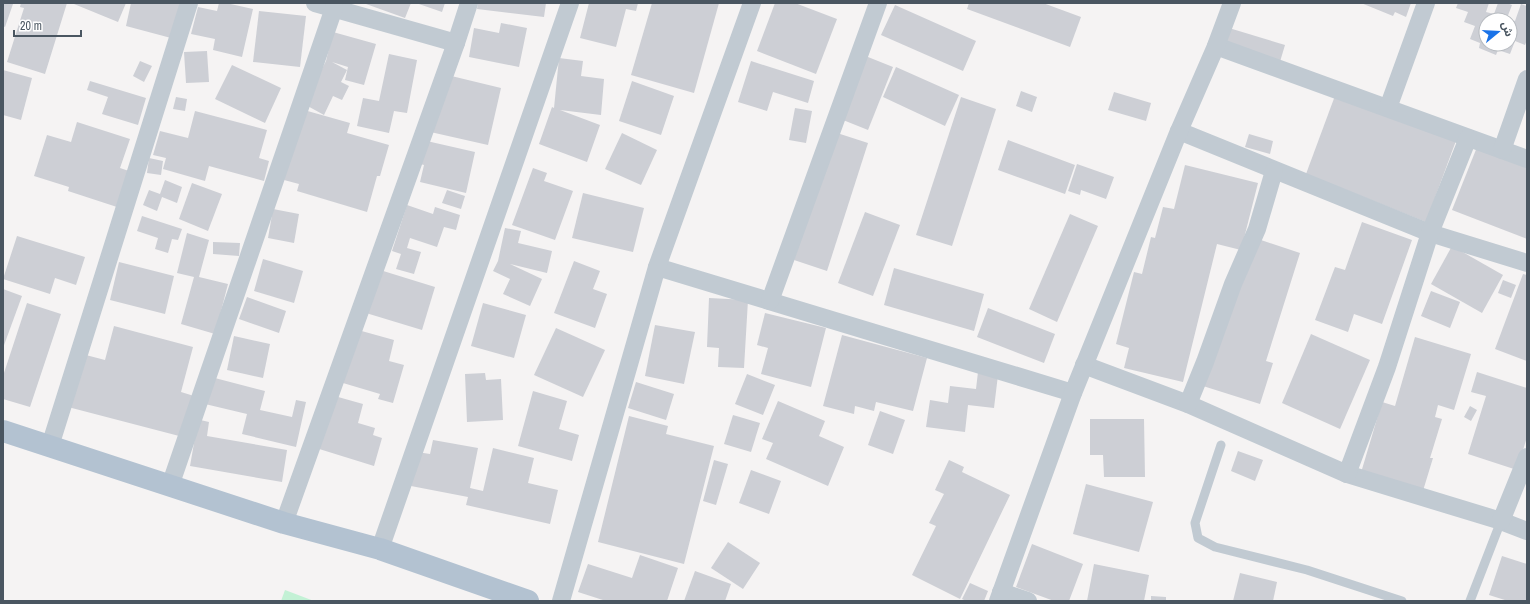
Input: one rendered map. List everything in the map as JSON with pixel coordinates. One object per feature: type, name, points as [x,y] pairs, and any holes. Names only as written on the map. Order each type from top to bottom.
[{"type":"main road","points":[[3,431],[284,523],[380,549],[528,601]]},
{"type":"street","points":[[50,446],[189,3]]},
{"type":"street","points":[[315,3],[456,43]]},
{"type":"street","points":[[284,523],[469,3]]},
{"type":"street","points":[[380,549],[570,3]]},
{"type":"street","points":[[561,601],[657,267],[752,3]]},
{"type":"street","points":[[770,301],[878,3]]},
{"type":"street","points":[[1028,601],[1000,597],[1073,393],[1179,131],[1216,46],[1232,3]]},
{"type":"street","points":[[1388,108],[1426,3]]},
{"type":"street","points":[[170,486],[334,8]]},
{"type":"street","points":[[1216,46],[1527,159]]},
{"type":"street","points":[[1502,150],[1527,79]]},
{"type":"street","points":[[1179,131],[1274,171],[1430,233],[1527,263]]},
{"type":"street","points":[[1348,474],[1387,367],[1430,233],[1468,138]]},
{"type":"street","points":[[1188,404],[1233,284],[1257,229],[1274,171]]},
{"type":"street","points":[[657,267],[1073,393]]},
{"type":"street","points":[[1084,365],[1188,404],[1348,474],[1502,521],[1527,531]]},
{"type":"street","points":[[1502,521],[1527,458]]},
{"type":"lane","points":[[1221,445],[1195,523],[1198,538],[1215,547],[1307,570],[1402,601]]},
{"type":"lane","points":[[1470,601],[1502,521]]},
{"type":"green space","points":[[285,590],[314,601],[281,601]]},
{"type":"building","points":[[3,3],[13,4],[5,27],[3,26]]},
{"type":"building","points":[[21,3],[67,3],[45,74],[7,62],[24,8],[20,7]]},
{"type":"building","points":[[74,3],[126,3],[118,22]]},
{"type":"building","points":[[131,3],[180,3],[171,38],[126,26]]},
{"type":"building","points":[[219,3],[226,3],[253,9],[242,57],[213,50],[215,39],[191,34],[198,7],[217,11]]},
{"type":"building","points":[[366,3],[411,3],[405,18]]},
{"type":"building","points":[[416,3],[445,3],[442,12]]},
{"type":"building","points":[[478,3],[546,3],[544,17],[477,9]]},
{"type":"building","points":[[589,3],[638,3],[636,11],[626,9],[616,47],[580,38]]},
{"type":"building","points":[[652,3],[719,3],[694,93],[631,75]]},
{"type":"building","points":[[775,3],[795,3],[837,19],[816,74],[757,51]]},
{"type":"building","points":[[969,3],[1043,3],[1081,17],[1070,47],[967,9]]},
{"type":"building","points":[[1361,3],[1411,3],[1406,17],[1395,12],[1393,16]]},
{"type":"building","points":[[1458,3],[1489,3],[1486,12],[1478,12],[1478,42],[1470,39],[1475,26],[1464,22],[1468,12],[1456,8]]},
{"type":"building","points":[[1498,3],[1507,3],[1512,5],[1509,12],[1495,12]]},
{"type":"building","points":[[1521,4],[1527,6],[1527,40],[1525,45],[1518,42],[1518,12]]},
{"type":"building","points":[[895,5],[976,41],[963,71],[881,35]]},
{"type":"building","points":[[259,11],[306,16],[300,67],[253,62]]},
{"type":"building","points":[[501,23],[527,28],[519,67],[469,57],[474,28],[499,33]]},
{"type":"building","points":[[1229,28],[1285,45],[1279,65],[1223,48]]},
{"type":"building","points":[[333,32],[376,44],[364,85],[345,80],[348,67],[332,62],[347,70],[341,82],[349,86],[342,100],[333,96],[324,115],[304,104],[326,61]]},
{"type":"building","points":[[207,51],[209,82],[186,83],[184,52]]},
{"type":"building","points":[[1489,52],[1497,52],[1496,55]]},
{"type":"building","points":[[389,54],[417,60],[407,113],[394,111],[389,133],[357,126],[363,98],[379,101]]},
{"type":"building","points":[[863,55],[893,67],[868,130],[838,118]]},
{"type":"building","points":[[559,58],[583,61],[581,76],[604,79],[601,115],[560,110],[600,125],[587,162],[539,144],[552,107],[554,108]]},
{"type":"building","points":[[140,61],[152,66],[144,82],[133,76]]},
{"type":"building","points":[[751,61],[814,81],[808,103],[773,92],[767,111],[738,102]]},
{"type":"building","points":[[232,65],[281,88],[265,123],[215,99]]},
{"type":"building","points":[[896,67],[959,95],[945,126],[883,97]]},
{"type":"building","points":[[3,70],[32,78],[21,120],[3,115]]},
{"type":"building","points":[[439,73],[501,88],[488,145],[426,131]]},
{"type":"building","points":[[90,81],[146,98],[138,125],[102,114],[108,97],[87,90]]},
{"type":"building","points":[[632,81],[674,96],[661,135],[619,121]]},
{"type":"building","points":[[1021,91],[1037,97],[1032,112],[1016,106]]},
{"type":"building","points":[[1114,92],[1151,103],[1146,121],[1108,110]]},
{"type":"building","points":[[1336,93],[1457,138],[1426,222],[1306,174]]},
{"type":"building","points":[[176,97],[187,99],[185,111],[173,109]]},
{"type":"building","points":[[961,97],[996,109],[952,246],[916,235]]},
{"type":"building","points":[[795,108],[812,111],[806,143],[789,140]]},
{"type":"building","points":[[304,110],[350,123],[347,133],[389,145],[380,176],[377,176],[367,212],[297,191],[299,184],[284,180]]},
{"type":"building","points":[[195,111],[267,130],[259,158],[269,161],[264,181],[209,166],[205,181],[163,169],[166,158],[153,155],[160,131],[188,138]]},
{"type":"building","points":[[77,122],[130,139],[120,168],[132,172],[120,208],[68,191],[69,187],[34,176],[47,135],[71,142]]},
{"type":"building","points":[[834,132],[868,143],[827,271],[794,260]]},
{"type":"building","points":[[622,133],[657,150],[641,185],[605,169]]},
{"type":"building","points":[[1249,134],[1273,141],[1270,154],[1245,147]]},
{"type":"building","points":[[418,139],[475,152],[466,193],[420,182],[424,165],[413,162]]},
{"type":"building","points":[[1008,140],[1075,165],[1065,194],[998,170]]},
{"type":"building","points":[[1477,147],[1527,167],[1527,239],[1452,210]]},
{"type":"building","points":[[149,158],[163,161],[161,175],[147,173]]},
{"type":"building","points":[[1077,164],[1114,177],[1106,199],[1081,190],[1080,195],[1068,191]]},
{"type":"building","points":[[1185,165],[1258,183],[1241,250],[1217,244],[1183,382],[1124,368],[1129,348],[1116,344],[1134,272],[1142,274],[1151,237],[1155,238],[1163,207],[1174,209]]},
{"type":"building","points":[[533,168],[547,173],[544,181],[573,191],[555,240],[512,225]]},
{"type":"building","points":[[165,180],[182,187],[177,203],[162,197],[157,211],[143,205],[149,190],[160,194]]},
{"type":"building","points":[[192,183],[222,194],[208,231],[179,219]]},
{"type":"building","points":[[447,190],[465,196],[461,209],[442,203]]},
{"type":"building","points":[[583,193],[644,208],[633,252],[572,238]]},
{"type":"building","points":[[407,205],[433,214],[435,207],[460,215],[456,230],[444,227],[437,247],[410,238],[407,248],[421,252],[414,274],[396,269],[401,254],[392,251]]},
{"type":"building","points":[[273,209],[299,214],[294,243],[268,238]]},
{"type":"building","points":[[865,212],[900,225],[873,296],[838,283]]},
{"type":"building","points":[[1070,214],[1098,226],[1057,322],[1029,309]]},
{"type":"building","points":[[142,216],[182,229],[178,240],[172,239],[168,253],[155,249],[158,238],[137,231]]},
{"type":"building","points":[[1362,222],[1412,240],[1382,324],[1354,314],[1348,332],[1315,320],[1335,267],[1345,270]]},
{"type":"building","points":[[505,228],[521,231],[518,243],[552,251],[547,273],[510,264],[542,279],[530,306],[503,294],[510,279],[493,271],[498,261]]},
{"type":"building","points":[[187,233],[209,240],[199,277],[228,284],[215,334],[181,324],[194,277],[177,273]]},
{"type":"building","points":[[17,236],[85,257],[76,285],[55,278],[50,294],[3,279]]},
{"type":"building","points":[[1258,239],[1300,253],[1266,361],[1273,363],[1260,404],[1203,386]]},
{"type":"building","points":[[213,242],[240,243],[239,256],[213,254]]},
{"type":"building","points":[[1452,246],[1503,275],[1482,313],[1431,284]]},
{"type":"building","points":[[263,259],[303,271],[294,303],[254,291]]},
{"type":"building","points":[[574,261],[600,271],[593,289],[607,294],[595,328],[554,313]]},
{"type":"building","points":[[119,262],[174,276],[165,314],[110,300]]},
{"type":"building","points":[[894,268],[984,294],[974,331],[884,305]]},
{"type":"building","points":[[380,270],[435,287],[422,330],[366,313]]},
{"type":"building","points":[[1523,274],[1527,275],[1527,361],[1495,349]]},
{"type":"building","points":[[1503,280],[1516,285],[1511,298],[1498,293]]},
{"type":"building","points":[[3,289],[22,296],[3,348]]},
{"type":"building","points":[[1431,291],[1460,302],[1450,328],[1421,316]]},
{"type":"building","points":[[247,297],[286,311],[279,333],[239,319]]},
{"type":"building","points":[[709,298],[748,300],[744,368],[718,367],[719,348],[707,347]]},
{"type":"building","points":[[27,303],[61,314],[30,407],[3,399],[3,376]]},
{"type":"building","points":[[483,303],[526,315],[514,358],[471,346]]},
{"type":"building","points":[[988,308],[1055,334],[1044,363],[977,337]]},
{"type":"building","points":[[765,313],[826,328],[811,387],[761,374],[768,348],[757,345]]},
{"type":"building","points":[[655,325],[695,332],[684,384],[645,376]]},
{"type":"building","points":[[114,326],[193,347],[181,392],[194,396],[183,437],[68,407],[82,354],[105,360]]},
{"type":"building","points":[[556,328],[605,350],[583,397],[534,375]]},
{"type":"building","points":[[358,330],[394,340],[389,361],[404,365],[393,403],[378,399],[380,394],[343,383]]},
{"type":"building","points":[[1311,334],[1370,360],[1340,429],[1282,403]]},
{"type":"building","points":[[842,335],[927,358],[913,411],[876,402],[874,411],[855,406],[854,414],[823,406]]},
{"type":"building","points":[[234,336],[270,344],[263,378],[227,370]]},
{"type":"building","points":[[1415,337],[1471,354],[1454,410],[1438,405],[1435,417],[1442,419],[1430,458],[1433,458],[1422,494],[1360,476],[1382,402],[1395,406]]},
{"type":"building","points":[[978,372],[998,375],[994,408],[968,405],[965,432],[926,427],[930,400],[948,403],[950,386],[976,389]]},
{"type":"building","points":[[1477,372],[1527,388],[1527,437],[1517,470],[1468,454],[1486,396],[1471,392]]},
{"type":"building","points":[[485,373],[486,380],[501,379],[503,420],[467,422],[465,374]]},
{"type":"building","points":[[747,374],[775,385],[763,415],[735,404]]},
{"type":"building","points":[[211,377],[265,391],[260,410],[292,417],[296,400],[306,402],[296,447],[242,434],[247,414],[205,404]]},
{"type":"building","points":[[636,382],[674,394],[666,420],[628,408]]},
{"type":"building","points":[[533,391],[567,401],[559,429],[579,435],[572,461],[518,446]]},
{"type":"building","points":[[331,395],[363,404],[358,423],[375,428],[373,435],[382,438],[374,466],[316,448]]},
{"type":"building","points":[[778,401],[825,421],[819,436],[844,447],[828,486],[766,459],[773,443],[762,439]]},
{"type":"building","points":[[1470,406],[1477,410],[1471,421],[1464,417]]},
{"type":"building","points":[[880,411],[905,420],[893,454],[868,445]]},
{"type":"building","points":[[733,415],[760,423],[751,452],[724,444]]},
{"type":"building","points":[[629,416],[668,426],[666,434],[714,446],[684,564],[598,542]]},
{"type":"building","points":[[196,419],[209,422],[207,436],[287,450],[282,482],[190,466],[197,426]]},
{"type":"building","points":[[1090,419],[1144,419],[1145,477],[1104,477],[1103,455],[1090,455]]},
{"type":"building","points":[[433,440],[478,448],[470,488],[483,491],[493,448],[534,458],[528,483],[558,490],[550,524],[466,505],[468,497],[411,486],[417,452],[430,454]]},
{"type":"building","points":[[1238,451],[1263,460],[1255,481],[1231,471]]},
{"type":"building","points":[[714,460],[728,464],[716,505],[703,501]]},
{"type":"building","points":[[949,460],[964,467],[962,472],[1010,495],[960,599],[912,575],[936,526],[929,523],[944,494],[935,490]]},
{"type":"building","points":[[751,470],[781,481],[769,514],[739,503]]},
{"type":"building","points":[[1086,484],[1153,502],[1139,552],[1073,534]]},
{"type":"building","points":[[728,542],[760,563],[743,589],[711,568]]},
{"type":"building","points":[[1032,544],[1083,564],[1069,601],[1054,601],[1016,587]]},
{"type":"building","points":[[640,555],[678,568],[667,601],[606,601],[578,592],[588,564],[632,578]]},
{"type":"building","points":[[1502,556],[1527,564],[1527,601],[1508,601],[1489,595]]},
{"type":"building","points":[[1094,564],[1149,575],[1144,601],[1087,601]]},
{"type":"building","points":[[695,571],[731,584],[725,601],[684,601]]},
{"type":"building","points":[[1240,573],[1277,582],[1273,601],[1233,601]]},
{"type":"building","points":[[970,583],[988,591],[984,601],[966,601],[962,599]]},
{"type":"building","points":[[1151,596],[1166,597],[1166,601],[1151,601]]}]
